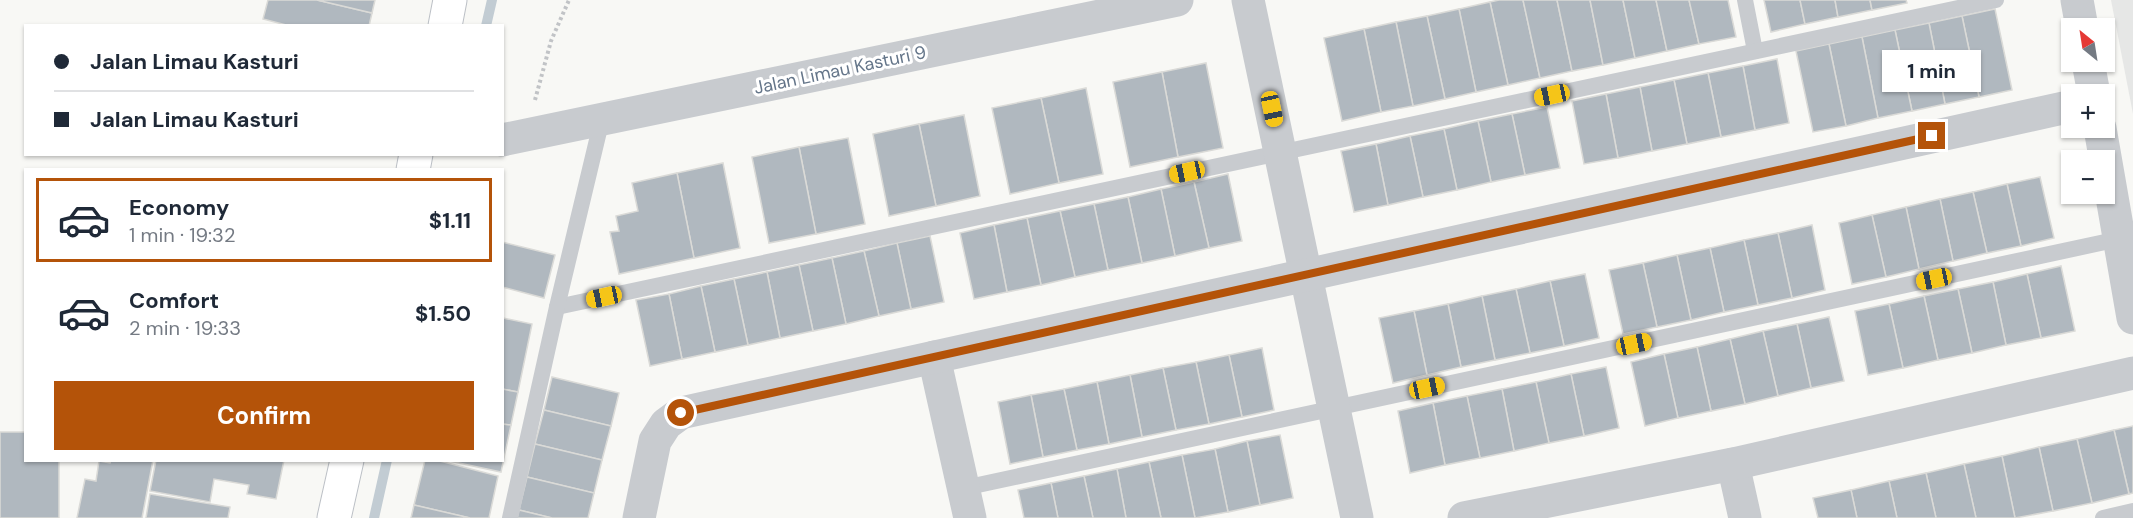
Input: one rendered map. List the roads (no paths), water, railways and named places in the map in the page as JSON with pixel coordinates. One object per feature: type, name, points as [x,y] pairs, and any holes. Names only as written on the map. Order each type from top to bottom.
[{"type":"street","points":[[445,24],[450,0]]},
{"type":"street","name":"Jalan Limau Kasturi 9","points":[[514,138],[1177,0]]},
{"type":"street","points":[[1248,0],[1357,518]]},
{"type":"street","points":[[2077,0],[2080,18]]},
{"type":"street","points":[[639,518],[655,441],[666,424],[681,413],[2061,108]]},
{"type":"street","points":[[2102,138],[2133,318]]},
{"type":"street","points":[[934,357],[967,503]]},
{"type":"street","points":[[1464,518],[1733,464],[2133,373]]},
{"type":"street","points":[[334,518],[347,462]]},
{"type":"street","points":[[1733,464],[1745,518]]},
{"type":"lane","points":[[1745,0],[1755,51]]},
{"type":"lane","points":[[557,307],[1996,0]]},
{"type":"lane","points":[[510,518],[602,119]]},
{"type":"lane","points":[[967,503],[1334,408],[2119,239]]},
{"type":"lane","points":[[2103,518],[2133,511]]},
{"type":"waterway","points":[[486,24],[492,0]]},
{"type":"waterway","points":[[374,518],[387,462]]}]
